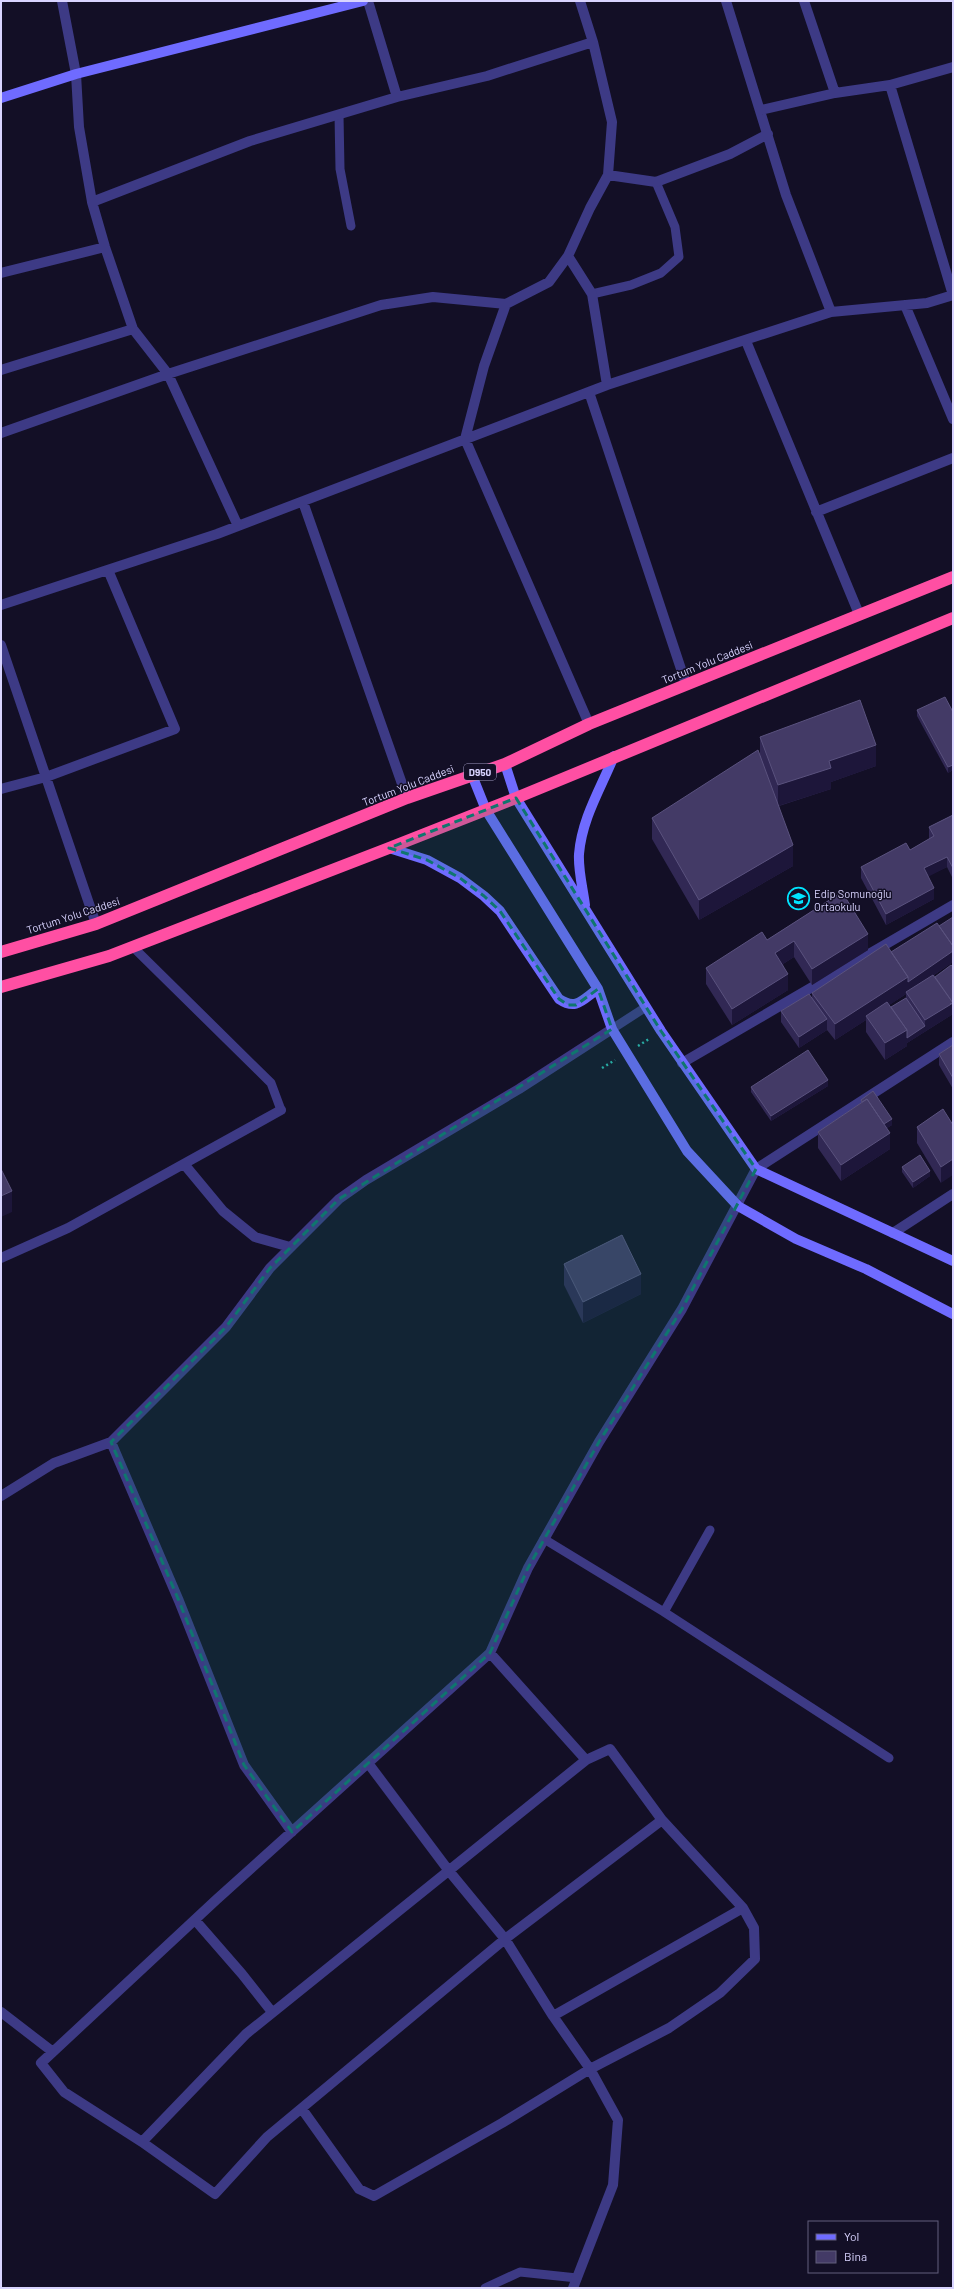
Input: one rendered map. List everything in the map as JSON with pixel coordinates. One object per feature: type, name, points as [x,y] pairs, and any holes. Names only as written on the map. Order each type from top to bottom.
[{"type":"highway","name":"Tortum Yolu Caddesi","points":[[1,952],[96,924],[407,798],[505,764],[589,724],[953,577]]},
{"type":"highway","points":[[1,987],[108,956],[389,848],[516,798],[614,756],[953,618]]},
{"type":"main road","points":[[1,98],[76,74],[363,1]]},
{"type":"main road","points":[[585,909],[580,848],[588,815],[614,756]]},
{"type":"main road","points":[[505,764],[516,798],[682,1063],[756,1168],[953,1262]]},
{"type":"main road","points":[[472,775],[486,810],[598,989],[612,1029],[687,1151],[738,1206],[796,1239],[866,1270],[953,1314]]},
{"type":"main road","points":[[389,848],[427,860],[460,878],[484,896],[500,911],[559,1000],[568,1005],[576,1005],[598,989]]},
{"type":"street","points":[[62,1],[76,74],[79,128],[92,202],[105,247],[133,329],[168,374],[238,526]]},
{"type":"street","points":[[368,1],[397,97]]},
{"type":"street","points":[[1,433],[168,374],[381,305],[433,297],[506,304],[549,282],[568,256],[590,208],[608,175],[612,122],[593,42],[580,1]]},
{"type":"street","points":[[726,1],[761,110],[786,195],[831,312]]},
{"type":"street","points":[[804,1],[835,93]]},
{"type":"street","points":[[92,202],[250,141],[397,97],[487,76],[593,42]]},
{"type":"street","points":[[761,110],[835,93],[890,85],[953,67]]},
{"type":"street","points":[[1,605],[238,526],[589,392],[831,312],[927,303],[953,295],[890,85]]},
{"type":"street","points":[[608,175],[656,182],[730,154],[768,134]]},
{"type":"street","points":[[1,273],[105,247]]},
{"type":"street","points":[[568,256],[592,294],[607,386]]},
{"type":"street","points":[[506,304],[484,366],[465,439],[589,724]]},
{"type":"street","points":[[905,305],[953,419]]},
{"type":"street","points":[[1,370],[133,329]]},
{"type":"street","points":[[746,341],[859,614]]},
{"type":"street","points":[[589,392],[686,684]]},
{"type":"street","points":[[816,512],[953,458]]},
{"type":"street","points":[[303,502],[407,798]]},
{"type":"street","points":[[1,789],[46,776],[175,729],[108,570]]},
{"type":"street","points":[[1,645],[96,924]]},
{"type":"street","points":[[682,1063],[953,905]]},
{"type":"street","points":[[1,1496],[54,1463],[110,1442],[226,1327],[270,1268],[335,1203],[366,1180],[519,1089],[612,1029]]},
{"type":"street","points":[[662,1820],[505,1939],[267,2137],[215,2194],[142,2142],[64,2092],[41,2064],[195,1920],[490,1653],[528,1568],[599,1442],[682,1309],[738,1206],[756,1168],[953,1042]]},
{"type":"street","points":[[1,1258],[68,1228],[281,1110]]},
{"type":"street","points":[[184,1164],[223,1211],[255,1237],[290,1247]]},
{"type":"street","points":[[893,1233],[953,1194]]},
{"type":"street","points":[[110,1442],[179,1602],[244,1765],[292,1832]]},
{"type":"street","points":[[490,1653],[586,1760]]},
{"type":"street","points":[[142,2142],[246,2034],[272,2012],[586,1760],[610,1749],[662,1820],[742,1908],[754,1928],[755,1959],[720,1994],[675,2024],[590,2069],[502,2123],[374,2196],[359,2189],[302,2109]]},
{"type":"street","points":[[368,1763],[449,1871],[505,1939],[553,2016],[590,2069],[618,2120],[613,2185],[573,2288]]},
{"type":"street","points":[[553,2016],[742,1908]]},
{"type":"street","points":[[195,1920],[242,1974],[272,2012]]},
{"type":"street","points":[[1,2012],[53,2052]]},
{"type":"lane","points":[[339,115],[340,168],[351,226]]},
{"type":"lane","points":[[592,294],[631,285],[661,273],[679,257],[675,227],[656,182]]},
{"type":"lane","points":[[133,947],[270,1083],[281,1110]]},
{"type":"lane","points":[[612,1029],[646,1007]]},
{"type":"lane","points":[[664,1612],[710,1530]]},
{"type":"lane","points":[[544,1539],[664,1612],[889,1758]]},
{"type":"lane","points":[[485,2288],[520,2272],[577,2278]]},
{"type":"highlighted area","points":[[516,798],[661,1031],[756,1169],[682,1309],[599,1442],[528,1568],[490,1653],[292,1832],[244,1765],[179,1601],[111,1442],[226,1327],[270,1268],[339,1199],[612,1029],[598,989],[576,1005],[568,1005],[559,999],[500,911],[484,896],[460,878],[427,860],[389,848]]},
{"type":"building","points":[[945,697],[953,712],[953,765],[948,767],[917,710]]},
{"type":"building","points":[[860,700],[876,745],[829,761],[831,768],[778,785],[760,737]]},
{"type":"building","points":[[758,750],[793,845],[699,900],[652,818]]},
{"type":"building","points":[[953,815],[953,868],[947,857],[924,868],[934,888],[886,914],[861,867],[906,843],[910,850],[934,836],[929,827]]},
{"type":"building","points":[[842,892],[868,934],[812,969],[794,941],[775,953],[788,974],[732,1009],[706,968],[762,932],[767,940]]},
{"type":"building","points":[[953,917],[953,946],[939,926]]},
{"type":"building","points":[[937,923],[953,946],[953,951],[908,982],[908,977],[891,952]]},
{"type":"building","points":[[886,944],[908,977],[835,1024],[812,993]]},
{"type":"building","points":[[951,965],[953,967],[953,1003],[935,977]]},
{"type":"building","points":[[933,975],[953,1003],[925,1020],[906,992]]},
{"type":"building","points":[[809,994],[827,1019],[799,1037],[781,1011]]},
{"type":"building","points":[[906,998],[925,1026],[907,1038],[907,1030],[891,1007]]},
{"type":"building","points":[[887,1002],[907,1030],[885,1043],[866,1016]]},
{"type":"building","points":[[953,1045],[953,1078],[939,1054]]},
{"type":"building","points":[[808,1050],[828,1080],[771,1116],[751,1087]]},
{"type":"building","points":[[873,1091],[892,1119],[884,1124],[867,1099],[862,1102],[861,1100]]},
{"type":"building","points":[[867,1099],[890,1133],[841,1165],[818,1132]]},
{"type":"building","points":[[943,1109],[953,1125],[953,1159],[941,1167],[917,1127]]},
{"type":"building","points":[[920,1155],[930,1171],[913,1182],[902,1167]]},
{"type":"building","points":[[1,1169],[12,1191],[1,1196]]},
{"type":"building","points":[[622,1235],[641,1274],[583,1302],[564,1264]]},
{"type":"place","name":"Edip Somunoğlu Ortaokulu","points":[[798,899]]}]
